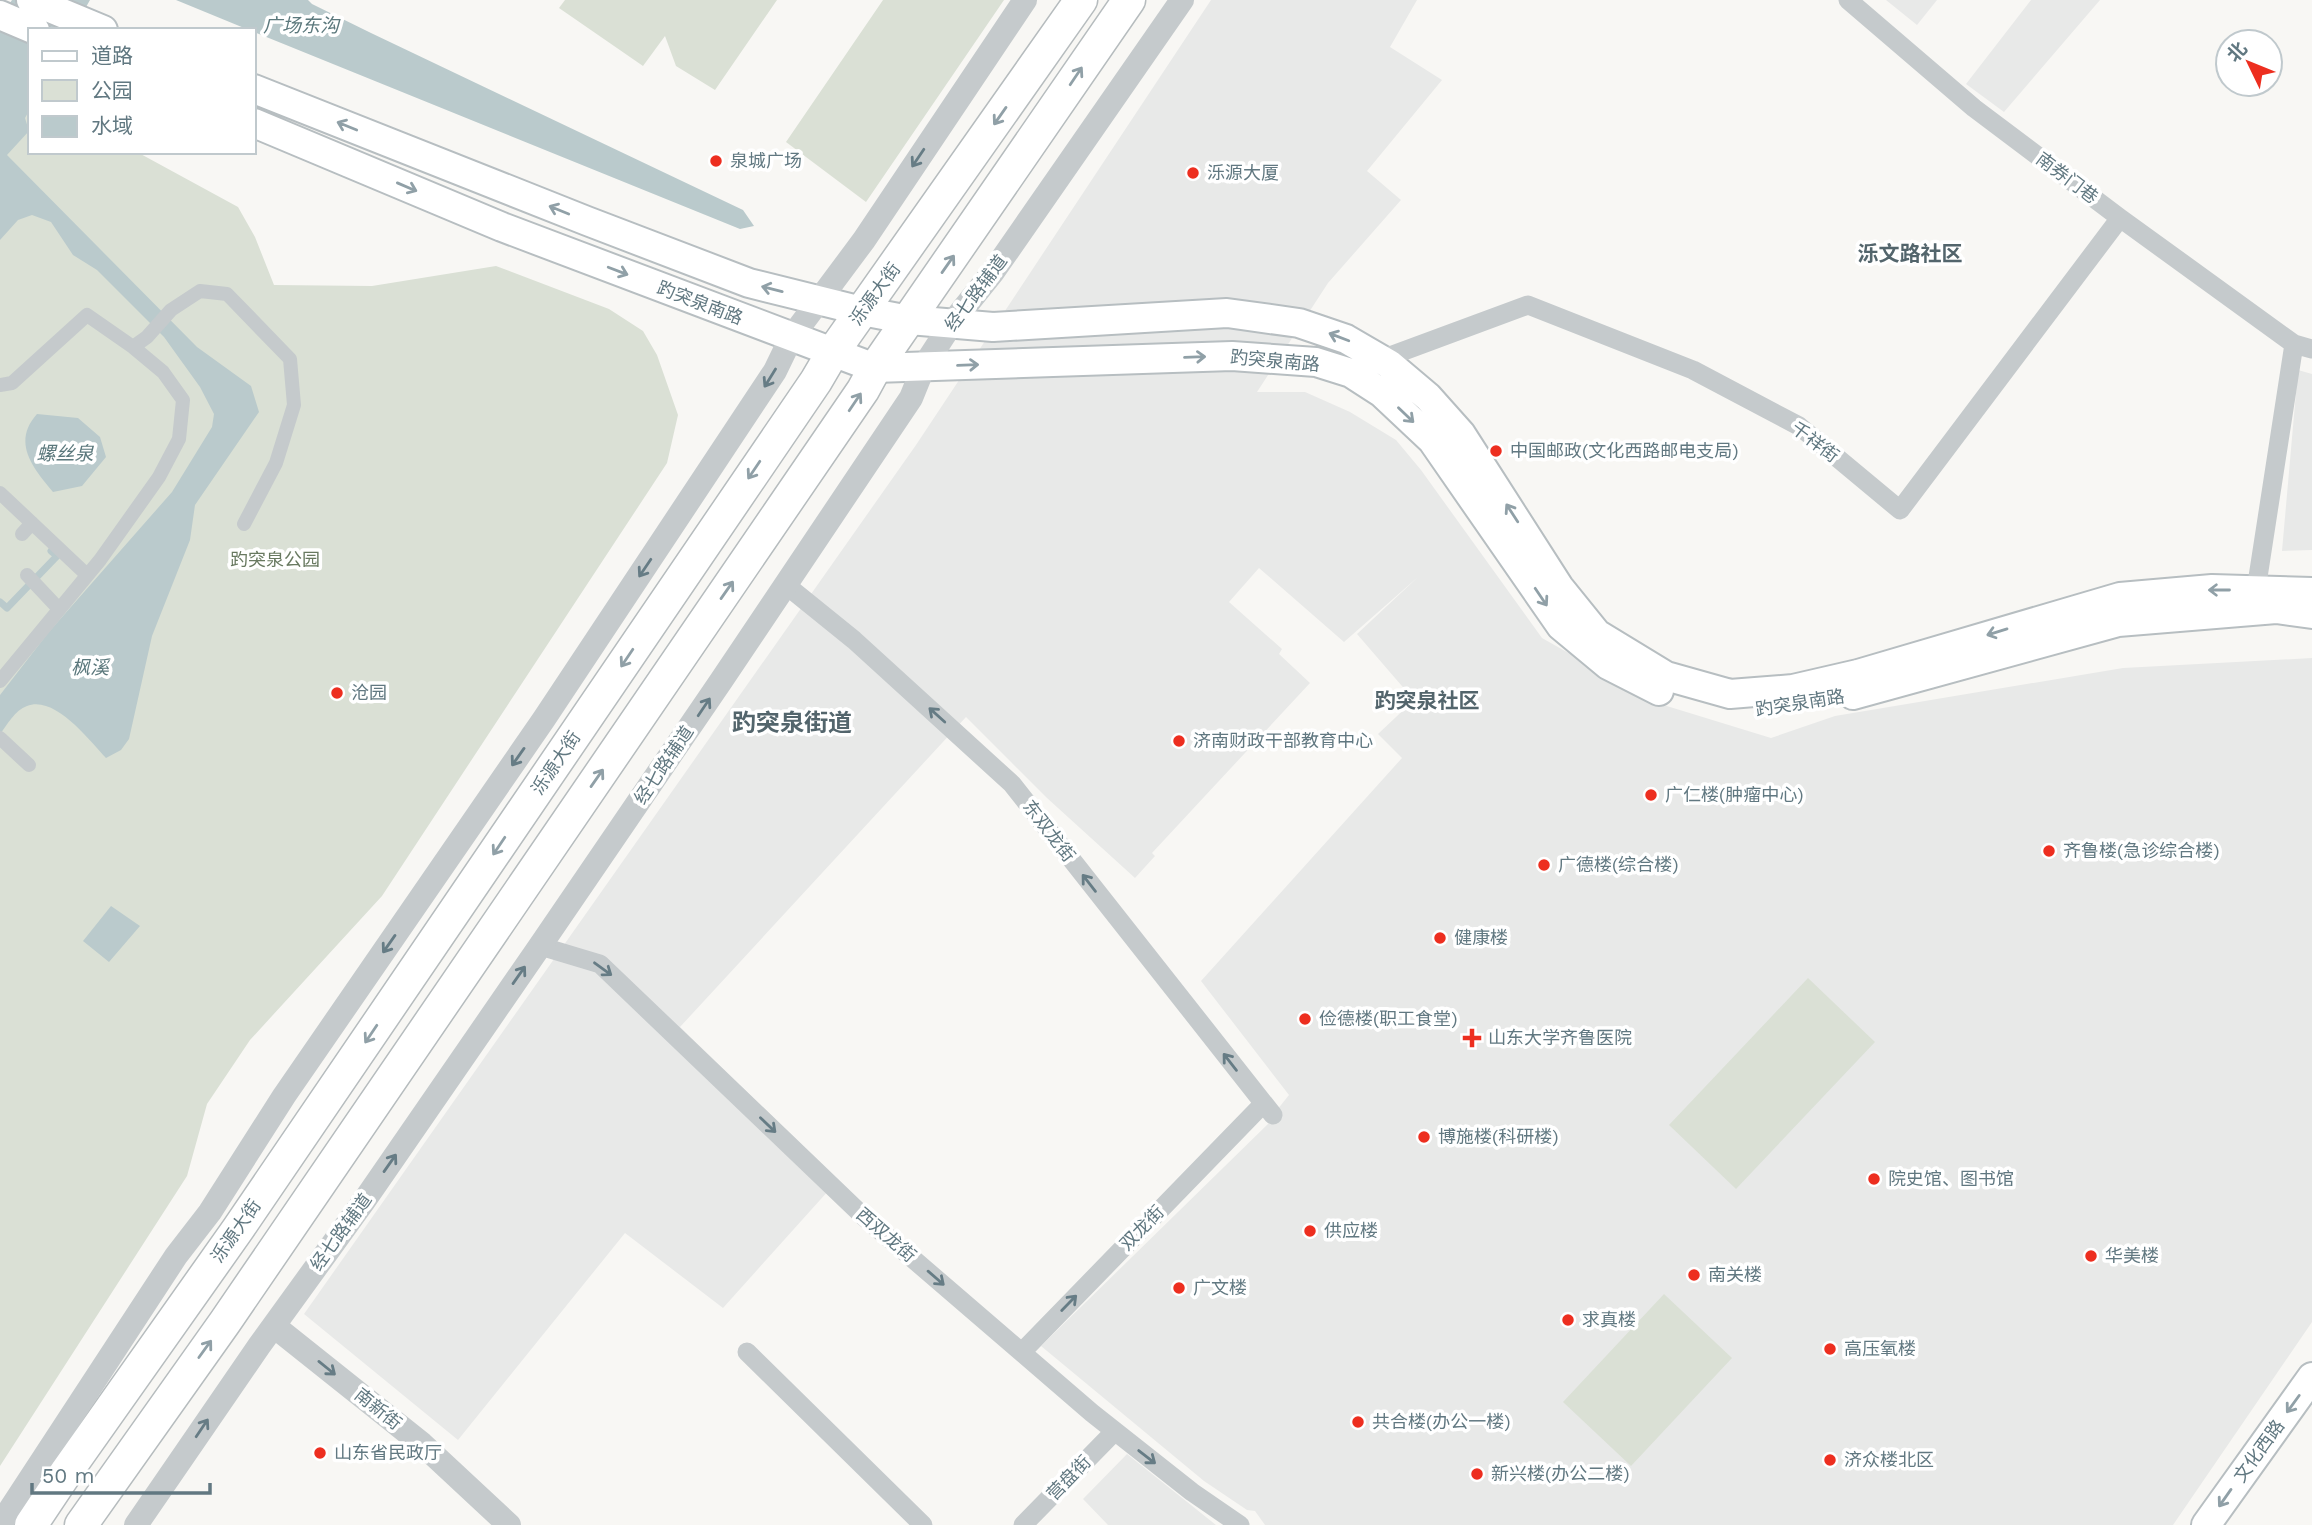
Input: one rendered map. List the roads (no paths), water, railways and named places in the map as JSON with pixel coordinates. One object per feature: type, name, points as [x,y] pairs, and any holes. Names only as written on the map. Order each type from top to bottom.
[{"type":"main road","points":[[31,0],[96,27]]},
{"type":"main road","name":"泺源大街","points":[[31,1525],[66,1471],[239,1229],[833,352],[1081,0]]},
{"type":"main road","points":[[81,1525],[225,1322],[1129,0]]},
{"type":"main road","points":[[0,15],[30,28]]},
{"type":"main road","name":"趵突泉南路","points":[[256,90],[749,283],[862,311],[909,320],[993,327],[1227,313],[1299,323],[1346,339],[1382,359],[1427,397],[1461,434],[1559,587],[1597,634],[1667,676],[1730,694],[1793,689],[1858,674],[2120,597],[2212,589],[2312,592]]},
{"type":"main road","name":"趵突泉南路","points":[[256,124],[502,227],[875,368],[1231,356],[1316,362],[1352,373],[1382,393],[1432,440],[1561,626],[1608,665],[1658,691],[1709,706],[1747,711],[1828,701],[2118,622],[2276,609],[2312,614]]},
{"type":"main road","name":"文化西路","points":[[2206,1525],[2312,1377]]},
{"type":"street","points":[[0,1525],[176,1256],[210,1212],[284,1096],[552,707],[775,371],[791,338],[864,240],[1025,0]]},
{"type":"street","name":"经七路辅道","points":[[136,1525],[364,1201],[786,585],[911,398],[925,366],[952,323],[993,272],[1182,0]]},
{"type":"street","name":"南券门巷","points":[[1848,0],[1974,108],[2120,218],[2303,346]]},
{"type":"street","name":"千祥街","points":[[1382,359],[1528,305],[1693,370],[1799,426],[1900,510],[2120,218]]},
{"type":"street","points":[[133,347],[147,337],[171,310],[200,291],[227,294],[290,359],[294,405],[276,463],[244,524]]},
{"type":"street","points":[[0,384],[12,383],[88,315],[163,372],[183,400],[178,439],[159,477],[87,575],[0,681]]},
{"type":"street","points":[[2256,590],[2303,346]]},
{"type":"street","points":[[0,493],[87,575]]},
{"type":"street","points":[[22,534],[32,523]]},
{"type":"street","points":[[31,579],[58,608]]},
{"type":"street","name":"东双龙街","points":[[786,585],[854,640],[1012,783],[1268,1109]]},
{"type":"street","points":[[2,740],[29,765]]},
{"type":"street","name":"西双龙街","points":[[540,946],[600,964],[862,1215],[1115,1431],[1192,1492],[1240,1525]]},
{"type":"street","name":"双龙街","points":[[1022,1352],[1268,1109]]},
{"type":"street","name":"南新街","points":[[274,1326],[422,1444],[509,1525]]},
{"type":"street","points":[[747,1353],[923,1525]]},
{"type":"street","name":"营盘街","points":[[1023,1525],[1115,1431]]},
{"type":"water","name":"枫溪","points":[[12,0],[90,0],[74,28],[28,28],[28,113],[25,118],[28,132],[7,155],[197,347],[251,386],[259,412],[195,505],[190,540],[152,636],[129,739],[121,750],[106,758],[71,721],[49,707],[38,704],[19,711],[0,734],[0,695],[48,633],[172,492],[212,427],[214,414],[200,387],[164,337],[97,270],[73,255],[51,222],[32,215],[18,220],[0,240],[0,18]]},
{"type":"water","name":"广场东沟","points":[[176,0],[308,0],[371,33],[743,210],[754,226],[740,229],[256,33],[256,28],[244,28]]},
{"type":"water","name":"螺丝泉","points":[[37,414],[78,418],[100,437],[106,457],[82,486],[53,492],[33,465],[28,455],[26,435]]},
{"type":"water","points":[[111,906],[140,926],[109,962],[83,941]]},
{"type":"waterway","points":[[0,602],[7,608],[57,556],[51,551]]},
{"type":"place","name":"泉城广场","points":[[716,161]]},
{"type":"place","name":"泺源大厦","points":[[1193,173]]},
{"type":"place","name":"中国邮政(文化西路邮电支局)","points":[[1496,451]]},
{"type":"place","name":"沧园","points":[[337,693]]},
{"type":"place","name":"济南财政干部教育中心","points":[[1179,741]]},
{"type":"place","name":"广仁楼(肿瘤中心)","points":[[1651,795]]},
{"type":"place","name":"齐鲁楼(急诊综合楼)","points":[[2049,851]]},
{"type":"place","name":"广德楼(综合楼)","points":[[1544,865]]},
{"type":"place","name":"健康楼","points":[[1440,938]]},
{"type":"place","name":"俭德楼(职工食堂)","points":[[1305,1019]]},
{"type":"place","name":"山东大学齐鲁医院","points":[[1472,1038]]},
{"type":"place","name":"博施楼(科研楼)","points":[[1424,1137]]},
{"type":"place","name":"院史馆、图书馆","points":[[1874,1179]]},
{"type":"place","name":"供应楼","points":[[1310,1231]]},
{"type":"place","name":"华美楼","points":[[2091,1256]]},
{"type":"place","name":"南关楼","points":[[1694,1275]]},
{"type":"place","name":"广文楼","points":[[1179,1288]]},
{"type":"place","name":"求真楼","points":[[1568,1320]]},
{"type":"place","name":"高压氧楼","points":[[1830,1349]]},
{"type":"place","name":"共合楼(办公一楼)","points":[[1358,1422]]},
{"type":"place","name":"山东省民政厅","points":[[320,1453]]},
{"type":"place","name":"济众楼北区","points":[[1830,1460]]},
{"type":"place","name":"新兴楼(办公二楼)","points":[[1477,1474]]},
{"type":"district","name":"泺文路社区","points":[[1910,254]]},
{"type":"district","name":"趵突泉社区","points":[[1427,701]]},
{"type":"district","name":"趵突泉街道","points":[[792,723]]},
{"type":"park label","name":"趵突泉公园","points":[[275,560]]}]
